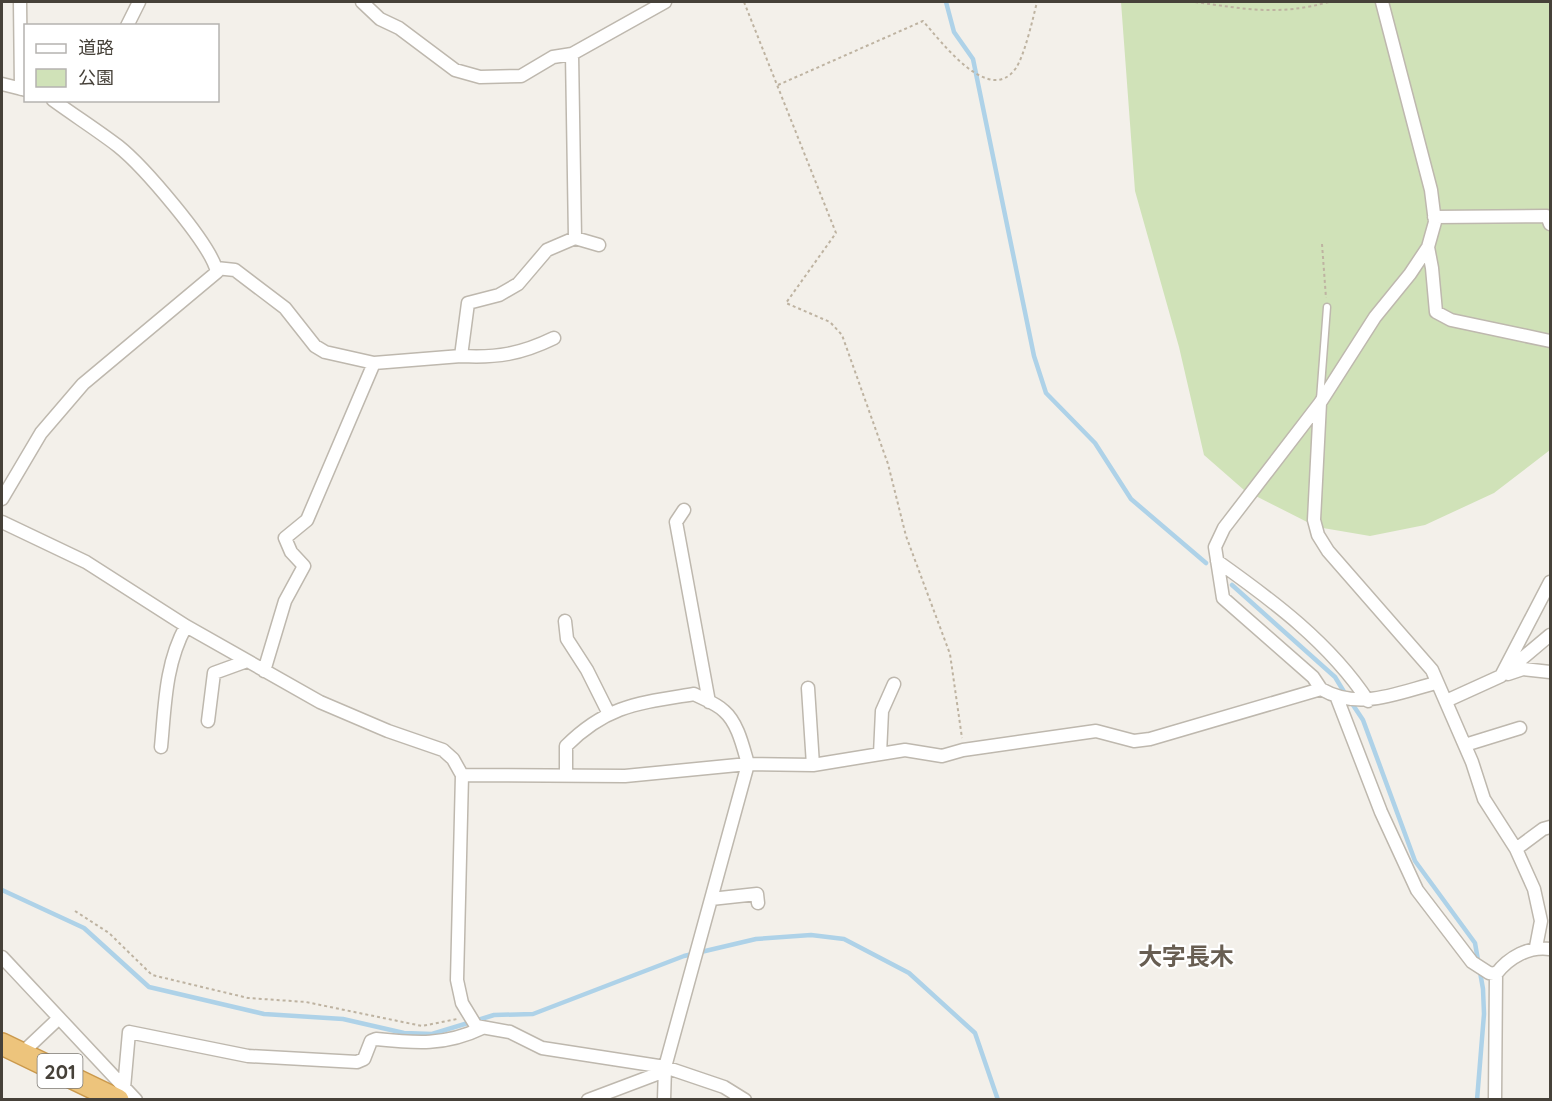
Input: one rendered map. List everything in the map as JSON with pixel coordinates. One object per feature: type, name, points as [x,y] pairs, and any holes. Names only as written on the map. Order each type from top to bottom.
[{"type":"highway","name":"201","points":[[2,1044],[121,1094]]},
{"type":"street","points":[[2,84],[23,90],[20,2]]},
{"type":"street","points":[[129,24],[139,2]]},
{"type":"street","points":[[362,2],[380,19],[399,28],[455,69],[480,77],[521,76],[553,57],[572,54],[665,2]]},
{"type":"street","points":[[1382,2],[1422,148],[1434,217],[1428,247],[1436,312],[1451,320],[1551,341]]},
{"type":"street","points":[[572,54],[575,238]]},
{"type":"street","points":[[2,499],[41,433],[83,384],[217,273],[192,227],[120,147],[56,102]]},
{"type":"street","points":[[1434,217],[1547,216],[1551,224]]},
{"type":"street","points":[[461,356],[468,303],[499,295],[518,284],[547,250],[575,238],[599,245]]},
{"type":"street","points":[[1428,247],[1410,274],[1375,317],[1320,404],[1224,528],[1215,547],[1223,597],[1312,676],[1321,689],[1338,698],[1364,700],[1436,683]]},
{"type":"street","points":[[216,268],[235,270],[285,308],[315,346],[325,352],[374,363],[461,356],[495,357],[532,349],[554,338]]},
{"type":"street","points":[[264,671],[285,602],[304,566],[291,552],[285,538],[307,520],[374,363]]},
{"type":"street","points":[[1320,404],[1314,520],[1318,535],[1328,551],[1432,670],[1465,745],[1484,799],[1516,849],[1534,889],[1541,921],[1536,947]]},
{"type":"street","points":[[684,510],[676,522],[709,702]]},
{"type":"street","points":[[2,522],[86,562],[186,626],[320,702],[388,731],[443,750],[453,759],[462,775],[457,980],[473,1021]]},
{"type":"street","points":[[1217,561],[1276,603],[1341,664],[1364,700]]},
{"type":"street","points":[[1501,676],[1551,582]]},
{"type":"street","points":[[565,621],[567,639],[587,670],[608,712]]},
{"type":"street","points":[[161,747],[169,667],[175,645],[186,626]]},
{"type":"street","points":[[1501,676],[1551,635]]},
{"type":"street","points":[[208,721],[214,673],[247,661]]},
{"type":"street","points":[[1446,700],[1523,669],[1551,672]]},
{"type":"street","points":[[880,754],[882,711],[894,684]]},
{"type":"street","points":[[808,688],[813,765]]},
{"type":"street","points":[[462,775],[625,776],[748,764],[813,765],[905,750],[942,756],[963,750],[1096,731],[1134,741],[1150,739],[1321,689]]},
{"type":"street","points":[[566,776],[566,746],[586,725],[608,712],[694,694],[724,711],[736,729],[748,764],[665,1069],[664,1100]]},
{"type":"street","points":[[1338,698],[1381,812],[1417,890],[1472,962],[1492,973]]},
{"type":"street","points":[[1465,745],[1520,728]]},
{"type":"street","points":[[1516,849],[1543,829],[1551,827]]},
{"type":"street","points":[[711,899],[758,894],[758,903]]},
{"type":"street","points":[[1492,973],[1505,962],[1536,947],[1551,949]]},
{"type":"street","points":[[2,957],[121,1094],[136,1100]]},
{"type":"street","points":[[1492,973],[1495,1100]]},
{"type":"street","points":[[22,1053],[58,1019]]},
{"type":"street","points":[[473,1021],[510,1032],[542,1047],[665,1069],[724,1087],[745,1100]]},
{"type":"street","points":[[121,1094],[129,1032],[248,1056],[357,1062],[364,1059],[371,1041],[376,1039],[424,1044],[452,1039],[473,1021]]},
{"type":"street","points":[[588,1100],[665,1069]]},
{"type":"lane","points":[[1320,404],[1327,307]]},
{"type":"path","points":[[744,2],[836,233],[786,303],[830,322],[842,335],[888,464],[906,536],[950,654],[963,750]]},
{"type":"path","points":[[778,85],[923,21],[962,64],[978,75],[992,79],[1008,76],[1017,67],[1037,2]]},
{"type":"path","points":[[1194,2],[1268,12],[1300,10],[1329,2]]},
{"type":"path","points":[[1322,244],[1327,307]]},
{"type":"path","points":[[75,911],[109,933],[152,975],[248,998],[306,1002],[422,1026],[453,1021],[473,1021]]},
{"type":"green space","points":[[1121,2],[1550,2],[1550,450],[1494,493],[1425,525],[1370,536],[1317,527],[1244,490],[1204,455],[1179,347],[1135,191]]},
{"type":"waterway","points":[[946,2],[954,32],[973,59],[1034,356],[1046,393],[1095,443],[1131,499],[1206,563]]},
{"type":"waterway","points":[[1232,585],[1335,677],[1346,695]]},
{"type":"waterway","points":[[1351,702],[1363,720],[1415,861],[1475,943],[1483,989],[1484,1014],[1477,1100]]},
{"type":"waterway","points":[[2,890],[84,928],[149,987],[264,1014],[343,1019],[404,1033],[432,1034],[494,1015],[533,1014],[684,956],[756,939],[811,935],[844,939],[909,973],[975,1033],[998,1100]]},
{"type":"district","name":"大字長木","points":[[1186,956]]}]
